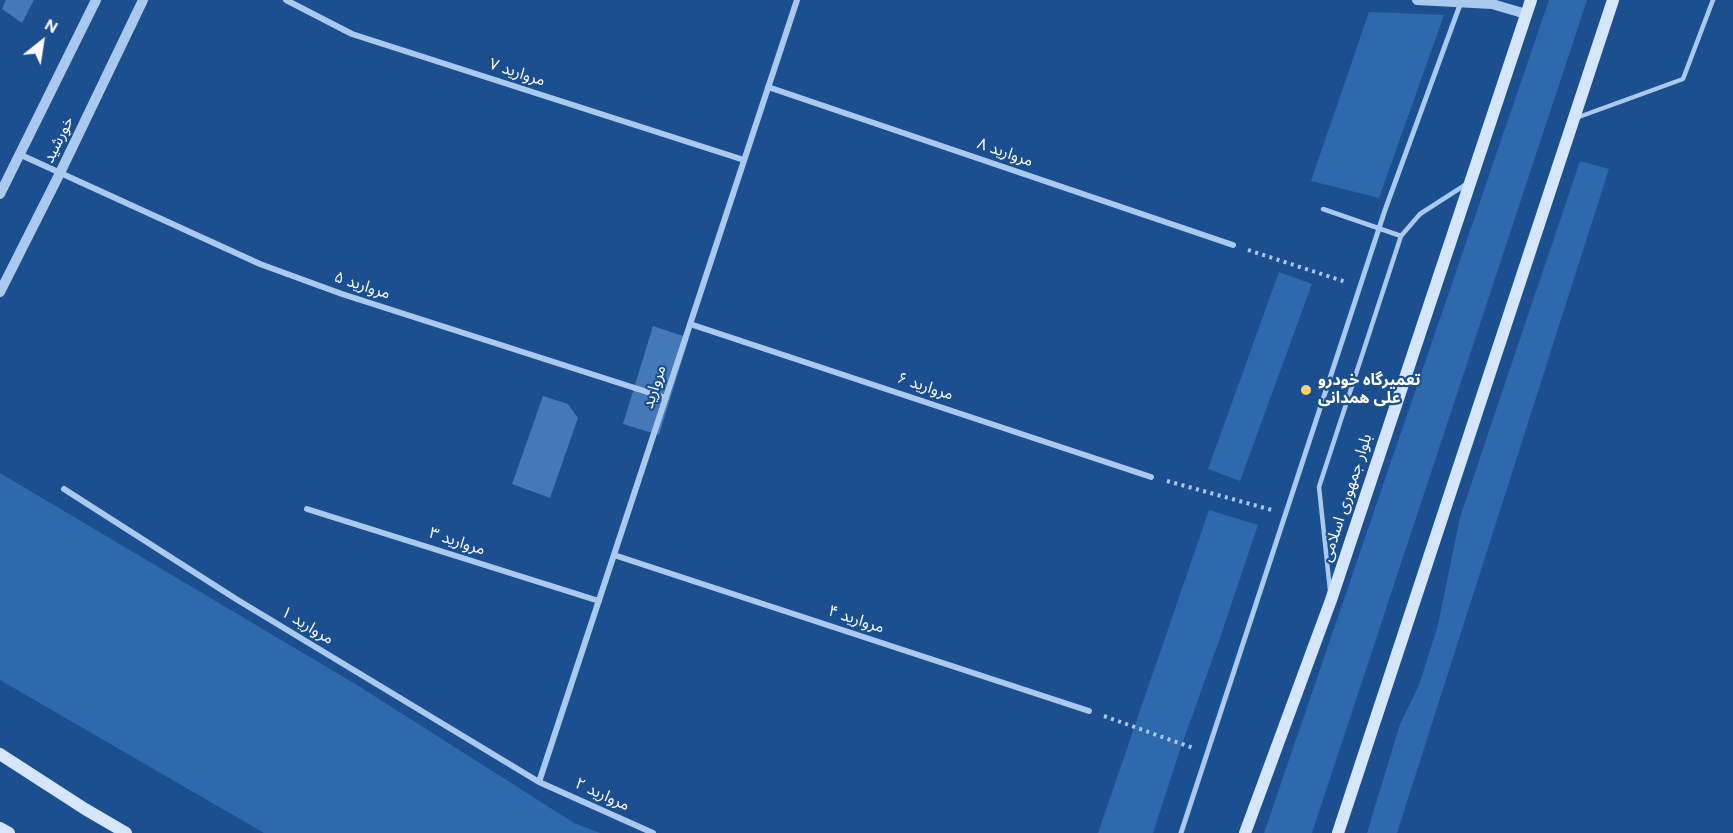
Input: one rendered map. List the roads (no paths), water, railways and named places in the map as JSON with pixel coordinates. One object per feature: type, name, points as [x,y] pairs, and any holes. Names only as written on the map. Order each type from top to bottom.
[{"type":"main road","name":"بلوار جمهوری اسلامی","points":[[1245,833],[1331,600],[1531,0]]},
{"type":"main road","points":[[1338,833],[1613,0]]},
{"type":"main road","points":[[0,754],[126,833]]},
{"type":"main road","points":[[0,828],[9,833]]},
{"type":"street","name":"خورشید","points":[[0,194],[96,0]]},
{"type":"street","name":"خورشید","points":[[0,292],[60,173],[142,0]]},
{"type":"street","name":"مروارید ۷","points":[[286,0],[352,34],[744,160]]},
{"type":"street","name":"مروارید","points":[[539,783],[797,0]]},
{"type":"street","points":[[1417,0],[1492,4],[1526,14]]},
{"type":"street","points":[[1181,833],[1379,229],[1462,1]]},
{"type":"street","name":"مروارید ۸","points":[[768,87],[1233,245]]},
{"type":"street","name":"مروارید ۵","points":[[21,155],[260,264],[342,294],[666,398]]},
{"type":"street","name":"مروارید ۶","points":[[690,324],[1151,477]]},
{"type":"street","name":"مروارید ۱","points":[[64,489],[236,599],[539,783]]},
{"type":"street","name":"مروارید ۳","points":[[308,508],[599,602]]},
{"type":"street","name":"مروارید ۴","points":[[614,555],[1089,711]]},
{"type":"street","name":"مروارید ۲","points":[[539,783],[653,833]]},
{"type":"lane","points":[[1574,119],[1683,79],[1713,0]]},
{"type":"lane","points":[[1331,600],[1319,488],[1401,236],[1420,214],[1470,182]]},
{"type":"lane","points":[[1323,209],[1401,236]]},
{"type":"place","name":"تعمیرگاه خودرو علی همدانی","points":[[1306,390]]}]
